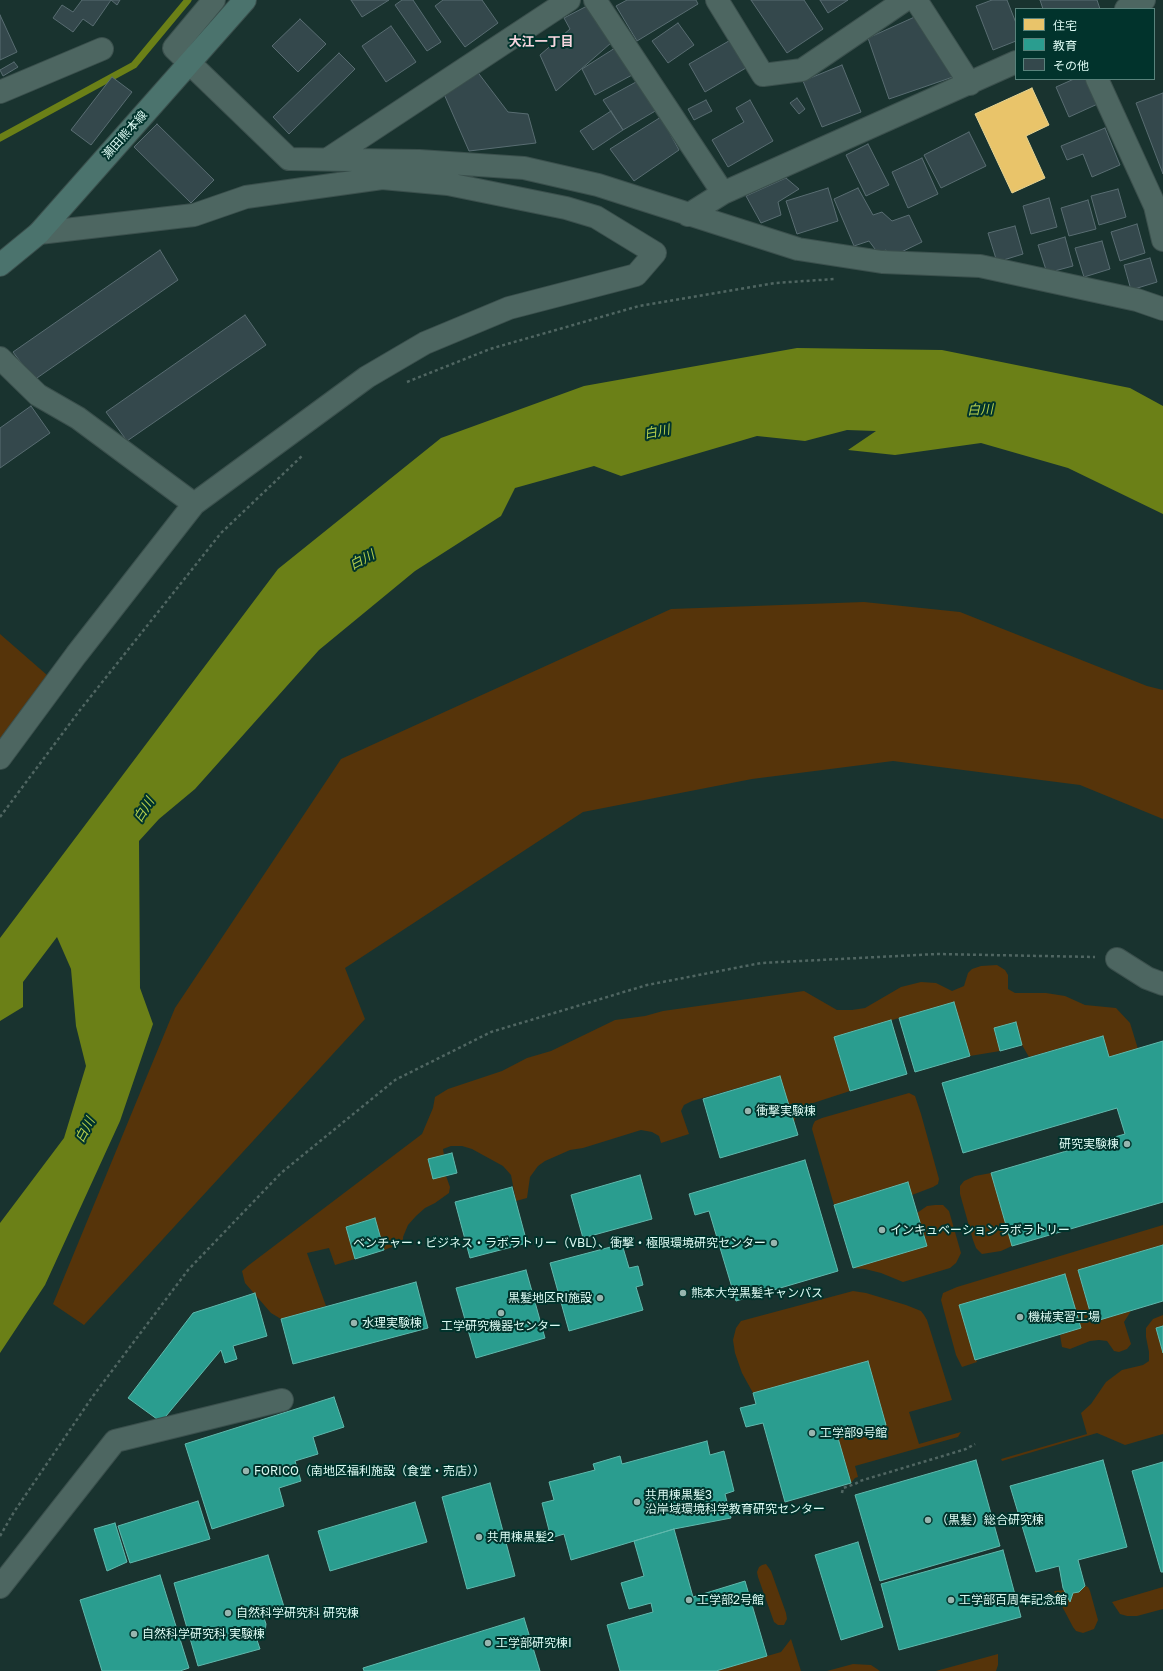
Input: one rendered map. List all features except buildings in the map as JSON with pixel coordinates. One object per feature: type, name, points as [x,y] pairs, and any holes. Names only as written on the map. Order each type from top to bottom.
[{"type":"main road","name":"瀬田熊本線","points":[[0,265],[39,233],[245,0]]},
{"type":"street","points":[[214,0],[174,48],[289,159],[419,161],[524,168],[598,185],[798,249],[882,262],[980,266],[1137,300],[1163,309]]},
{"type":"street","points":[[328,159],[569,0]]},
{"type":"street","points":[[595,0],[723,193]]},
{"type":"street","points":[[717,0],[763,75],[802,70],[905,0]]},
{"type":"street","points":[[916,0],[970,84]]},
{"type":"street","points":[[1128,8],[1144,0]]},
{"type":"street","points":[[0,92],[102,49]]},
{"type":"street","points":[[688,215],[723,193],[970,84],[1015,62]]},
{"type":"street","points":[[1097,80],[1159,205],[1163,240]]},
{"type":"street","points":[[0,758],[76,655],[194,504],[367,377],[425,343],[509,308],[636,274],[655,253],[596,218],[566,208],[448,184],[382,178],[246,197],[194,215],[39,233]]},
{"type":"street","points":[[0,358],[38,395],[78,418],[194,504]]},
{"type":"street","points":[[1117,959],[1147,978],[1163,984]]},
{"type":"street","points":[[0,1587],[115,1441],[282,1400]]},
{"type":"path","points":[[403,384],[490,349],[639,306],[775,283],[837,279]]},
{"type":"path","points":[[0,817],[80,710],[221,533],[307,451]]},
{"type":"path","points":[[0,1536],[14,1512],[93,1396],[188,1270],[281,1173],[395,1080],[491,1032],[647,985],[761,963],[937,954],[1117,959]]},
{"type":"path","points":[[842,1493],[843,1488],[860,1481],[966,1449],[975,1444]]},
{"type":"shaded area","points":[[864,602],[960,612],[1147,686],[1163,690],[1163,819],[1080,785],[893,761],[752,779],[583,812],[345,968],[365,1019],[84,1325],[53,1304],[175,1008],[341,759],[671,609]]},
{"type":"shaded area","points":[[0,634],[55,682],[0,753]]},
{"type":"shaded area","points":[[997,965],[1005,970],[1008,975],[1008,989],[1015,993],[1046,993],[1065,996],[1085,1005],[1116,1008],[1130,1023],[1138,1049],[1109,1057],[1103,1036],[1029,1057],[1022,1045],[1015,1022],[994,1029],[1000,1051],[970,1056],[954,1002],[834,1037],[850,1091],[799,1109],[794,1122],[780,1076],[692,1101],[684,1105],[681,1111],[689,1134],[661,1143],[659,1136],[652,1132],[641,1130],[583,1148],[570,1150],[545,1161],[538,1166],[530,1177],[527,1198],[516,1201],[511,1175],[503,1166],[472,1149],[462,1146],[451,1146],[443,1149],[444,1155],[428,1160],[433,1179],[446,1176],[450,1187],[449,1193],[425,1208],[416,1216],[408,1225],[403,1237],[403,1243],[384,1250],[375,1218],[346,1227],[355,1259],[335,1265],[329,1248],[307,1253],[326,1306],[281,1319],[271,1313],[245,1283],[242,1271],[249,1265],[422,1134],[433,1108],[435,1097],[448,1089],[502,1071],[527,1058],[551,1051],[615,1020],[645,1016],[663,1011],[804,991],[837,1010],[852,1010],[865,1008],[901,987],[921,982],[936,983],[952,991],[964,986],[968,973],[972,969],[981,966]]},
{"type":"shaded area","points":[[909,1093],[915,1096],[921,1114],[939,1179],[938,1184],[912,1195],[908,1183],[834,1205],[812,1129],[815,1121]]},
{"type":"shaded area","points":[[991,1173],[1012,1246],[1001,1251],[982,1254],[976,1248],[973,1240],[960,1194],[960,1186],[964,1181],[975,1176]]},
{"type":"shaded area","points":[[943,1205],[949,1211],[961,1253],[956,1263],[950,1268],[903,1282],[881,1273],[853,1268],[927,1246],[917,1213],[927,1206]]},
{"type":"shaded area","points":[[1163,1225],[1163,1245],[1078,1271],[1093,1322],[1131,1311],[1124,1322],[1131,1344],[1127,1349],[1119,1352],[1114,1351],[1107,1341],[1099,1340],[1090,1341],[1070,1349],[1062,1347],[1060,1335],[1081,1328],[1065,1274],[959,1305],[977,1362],[962,1367],[956,1355],[941,1300],[943,1293],[957,1287]]},
{"type":"shaded area","points":[[853,1291],[866,1293],[921,1311],[927,1320],[952,1400],[909,1412],[919,1444],[961,1432],[958,1437],[855,1466],[858,1477],[851,1483],[838,1438],[886,1425],[868,1361],[753,1393],[742,1373],[735,1353],[733,1340],[736,1328],[741,1321]]},
{"type":"shaded area","points":[[1163,1315],[1163,1326],[1156,1328],[1163,1353],[1163,1434],[1125,1445],[1097,1433],[1002,1461],[1001,1459],[1087,1434],[1081,1413],[1091,1404],[1106,1382],[1122,1370],[1143,1365],[1149,1361],[1146,1328],[1153,1319]]},
{"type":"shaded area","points":[[766,1564],[771,1571],[786,1613],[787,1619],[784,1625],[778,1625],[774,1622],[758,1577],[757,1572],[759,1567]]},
{"type":"shaded area","points":[[1085,1586],[1088,1587],[1090,1591],[1098,1620],[1094,1629],[1083,1633],[1076,1631],[1073,1627],[1054,1591],[1066,1590],[1070,1601],[1073,1593],[1079,1592]]},
{"type":"shaded area","points":[[1163,1587],[1163,1609],[1137,1616],[1127,1616],[1120,1614],[1112,1602]]},
{"type":"shaded area","points":[[791,1639],[801,1671],[716,1671],[781,1652]]},
{"type":"shaded area","points":[[998,1654],[998,1665],[996,1671],[936,1671]]},
{"type":"shaded area","points":[[853,1664],[871,1665],[880,1671],[827,1671]]},
{"type":"water","name":"白川","points":[[797,348],[942,350],[1130,388],[1163,406],[1163,514],[1068,468],[981,443],[895,455],[848,450],[876,431],[847,430],[805,441],[757,436],[621,476],[594,466],[515,488],[501,516],[415,571],[319,650],[195,789],[159,819],[139,841],[140,988],[153,1024],[120,1121],[45,1285],[0,1353],[0,1223],[64,1138],[86,1066],[76,1026],[71,969],[57,937],[23,982],[23,1007],[0,1021],[0,938],[278,569],[441,438],[584,386]]},
{"type":"waterway","points":[[0,138],[134,65],[188,0]]},
{"type":"place","name":"衝撃実験棟","points":[[748,1111]]},
{"type":"place","name":"研究実験棟","points":[[1127,1144]]},
{"type":"place","name":"インキュベーションラボラトリー","points":[[882,1230]]},
{"type":"place","name":"ベンチャー・ビジネス・ラボラトリー（VBL）、衝撃・極限環境研究センター","points":[[774,1243]]},
{"type":"place","name":"熊本大学黒髪キャンパス","points":[[683,1293]]},
{"type":"place","name":"黒髪地区RI施設","points":[[600,1298]]},
{"type":"place","name":"工学研究機器センター","points":[[501,1313]]},
{"type":"place","name":"機械実習工場","points":[[1020,1317]]},
{"type":"place","name":"水理実験棟","points":[[354,1323]]},
{"type":"place","name":"工学部9号館","points":[[812,1433]]},
{"type":"place","name":"FORICO（南地区福利施設（食堂・売店））","points":[[246,1471]]},
{"type":"place","name":"共用棟黒髪3 沿岸域環境科学教育研究センター","points":[[637,1502]]},
{"type":"place","name":"（黒髪）総合研究棟","points":[[928,1520]]},
{"type":"place","name":"共用棟黒髪2","points":[[479,1537]]},
{"type":"place","name":"工学部2号館","points":[[689,1600]]},
{"type":"place","name":"工学部百周年記念館","points":[[951,1600]]},
{"type":"place","name":"自然科学研究科 研究棟","points":[[228,1613]]},
{"type":"place","name":"自然科学研究科 実験棟","points":[[134,1634]]},
{"type":"place","name":"工学部研究棟I","points":[[488,1643]]},
{"type":"district","name":"大江一丁目","points":[[541,42]]}]
